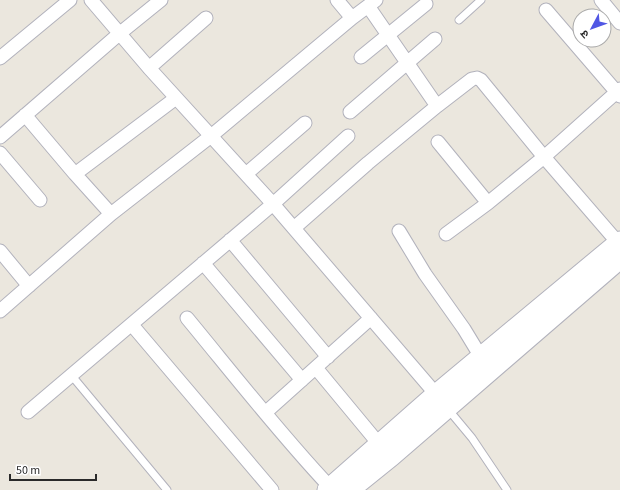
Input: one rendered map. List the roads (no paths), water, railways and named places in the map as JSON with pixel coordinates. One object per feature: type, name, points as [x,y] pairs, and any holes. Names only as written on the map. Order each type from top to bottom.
[{"type":"street","points":[[0,58],[70,0]]},
{"type":"street","points":[[91,0],[149,68],[273,204],[442,401]]},
{"type":"street","points":[[0,137],[119,34],[161,0]]},
{"type":"street","points":[[338,0],[352,18]]},
{"type":"street","points":[[602,0],[620,23]]},
{"type":"street","points":[[0,311],[111,214],[211,136],[372,3],[388,35],[436,106]]},
{"type":"street","points":[[361,57],[426,4]]},
{"type":"street","points":[[446,234],[488,203],[619,92],[546,10]]},
{"type":"street","points":[[149,68],[206,18]]},
{"type":"street","points":[[350,112],[435,39]]},
{"type":"street","points":[[294,228],[436,106],[472,79],[477,78],[481,80],[620,247]]},
{"type":"street","points":[[75,174],[176,98]]},
{"type":"street","points":[[25,115],[111,214]]},
{"type":"street","points":[[246,174],[304,123]]},
{"type":"street","points":[[28,412],[273,204],[348,136]]},
{"type":"street","points":[[438,142],[488,203]]},
{"type":"street","points":[[0,153],[40,200]]},
{"type":"street","points":[[399,231],[425,274],[481,356]]},
{"type":"street","points":[[230,240],[328,357]]},
{"type":"street","points":[[187,318],[265,413],[314,469],[329,489],[379,444],[442,401],[481,356],[620,247]]},
{"type":"street","points":[[350,490],[442,401],[620,247]]},
{"type":"street","points":[[0,251],[29,286]]},
{"type":"street","points":[[203,263],[302,380]]},
{"type":"street","points":[[265,413],[371,318]]},
{"type":"street","points":[[132,325],[272,490]]},
{"type":"street","points":[[316,368],[379,444]]},
{"type":"lane","points":[[459,20],[481,0]]},
{"type":"lane","points":[[72,376],[167,490]]},
{"type":"lane","points":[[442,401],[472,438],[507,490]]}]
